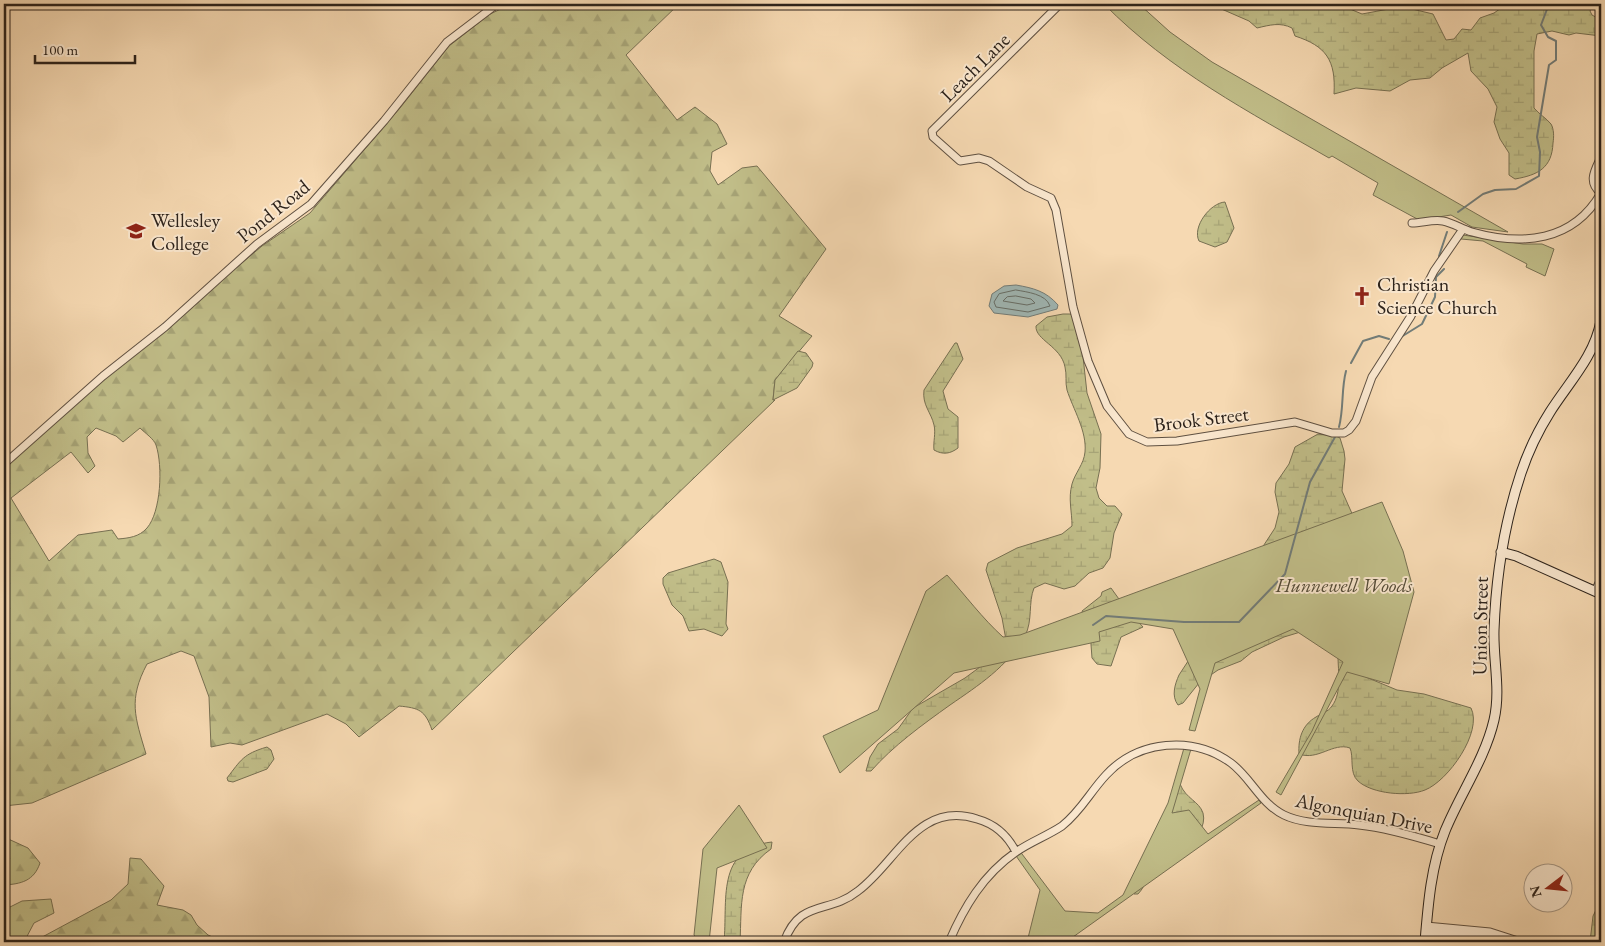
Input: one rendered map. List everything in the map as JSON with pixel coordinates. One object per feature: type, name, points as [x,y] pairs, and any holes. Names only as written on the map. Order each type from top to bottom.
[{"type":"street","name":"Pond Road","points":[[4,464],[103,376],[164,327],[256,244],[311,204],[384,121],[447,42],[497,4]]},
{"type":"street","name":"Leach Lane","points":[[932,131],[1060,4]]},
{"type":"street","name":"Brook Street","points":[[932,131],[933,138],[960,161],[979,158],[989,161],[1027,187],[1051,198],[1056,210],[1074,307],[1088,361],[1107,406],[1129,434],[1147,442],[1177,441],[1296,422],[1332,433],[1349,430],[1356,421],[1372,377],[1412,316],[1434,271],[1463,229]]},
{"type":"street","points":[[1412,223],[1438,221],[1463,229],[1506,237],[1532,237],[1555,233],[1585,217],[1601,193],[1592,182],[1601,157]]},
{"type":"street","name":"Union Street","points":[[1426,934],[1430,886],[1440,844],[1488,738],[1494,719],[1497,693],[1494,630],[1501,552],[1513,496],[1531,448],[1549,414],[1590,354],[1601,321]]},
{"type":"street","points":[[1501,552],[1516,556],[1598,592],[1601,579]]},
{"type":"street","name":"Algonquian Drive","points":[[949,942],[960,916],[986,878],[1016,852],[1071,818],[1083,806],[1106,775],[1119,763],[1148,749],[1177,745],[1203,749],[1227,760],[1240,771],[1267,803],[1279,812],[1292,818],[1306,822],[1372,827],[1440,844]]},
{"type":"street","points":[[784,942],[791,926],[800,915],[852,896],[877,874],[912,834],[934,820],[961,816],[986,822],[1004,835],[1016,852]]},
{"type":"street","points":[[1426,934],[1490,932],[1521,942]]},
{"type":"green space","points":[[512,4],[679,4],[626,55],[677,120],[695,107],[717,124],[727,144],[712,152],[710,171],[718,185],[742,168],[757,166],[826,249],[779,316],[812,336],[775,380],[773,400],[775,400],[432,730],[427,718],[420,711],[399,706],[359,737],[346,724],[327,714],[242,745],[230,743],[211,747],[209,697],[194,656],[181,651],[147,664],[137,688],[135,699],[136,719],[146,754],[32,803],[4,806],[4,591],[9,581],[6,552],[4,550],[4,469],[103,380],[262,246],[310,213],[400,108],[449,46],[490,14]],"holes":[[[96,428],[116,436],[123,442],[140,428],[156,445],[160,476],[158,500],[152,521],[144,531],[130,537],[118,539],[112,530],[78,535],[49,561],[11,498],[71,452],[88,473],[95,466],[88,453],[87,437]]]},
{"type":"green space","points":[[1104,4],[1139,4],[1170,32],[1212,62],[1508,232],[1472,227],[1451,215],[1419,220],[1373,195],[1378,183],[1332,156],[1329,158],[1269,124],[1183,70],[1129,28]]},
{"type":"green space","points":[[1210,4],[1338,4],[1362,14],[1394,8],[1412,9],[1433,14],[1446,40],[1454,39],[1462,29],[1471,30],[1480,18],[1494,13],[1507,4],[1593,4],[1590,11],[1592,15],[1601,20],[1601,36],[1576,33],[1569,35],[1552,31],[1537,34],[1534,51],[1534,108],[1552,126],[1554,136],[1552,152],[1550,159],[1542,169],[1515,179],[1509,175],[1509,153],[1500,139],[1494,122],[1497,107],[1488,89],[1471,71],[1468,53],[1442,68],[1430,78],[1410,80],[1390,91],[1356,88],[1334,94],[1333,72],[1327,56],[1314,44],[1295,36],[1292,28],[1271,25],[1257,28],[1249,21]]},
{"type":"green space","points":[[1225,202],[1234,228],[1227,242],[1215,247],[1199,241],[1198,229],[1208,211],[1219,203]]},
{"type":"green space","points":[[1463,235],[1523,244],[1542,244],[1554,249],[1545,276],[1526,267],[1527,264],[1483,241],[1461,239]]},
{"type":"green space","points":[[1070,314],[1079,320],[1087,393],[1101,434],[1100,468],[1096,488],[1099,498],[1107,506],[1115,506],[1122,514],[1114,533],[1110,558],[1103,568],[1089,573],[1075,586],[1064,589],[1045,583],[1034,588],[1030,618],[1025,636],[1010,657],[982,683],[908,736],[871,771],[866,771],[870,757],[878,744],[898,729],[913,708],[965,678],[984,664],[1006,640],[1002,618],[986,570],[988,563],[1017,548],[1062,534],[1072,526],[1071,489],[1085,452],[1084,436],[1067,390],[1066,370],[1063,360],[1054,348],[1040,335],[1036,326],[1047,317]]},
{"type":"green space","points":[[955,343],[957,343],[963,359],[943,391],[948,409],[958,417],[958,448],[949,453],[940,453],[934,450],[935,428],[924,400],[924,390]]},
{"type":"green space","points":[[798,351],[806,353],[813,363],[812,367],[797,388],[773,400],[775,380]]},
{"type":"green space","points":[[1318,434],[1340,438],[1344,451],[1342,491],[1354,518],[1361,675],[1397,690],[1424,694],[1471,708],[1473,718],[1472,730],[1461,755],[1444,777],[1425,790],[1400,794],[1372,789],[1364,785],[1355,778],[1350,748],[1338,747],[1319,754],[1306,756],[1299,754],[1299,743],[1304,728],[1311,720],[1332,706],[1337,695],[1339,682],[1338,656],[1307,630],[1284,637],[1252,652],[1241,661],[1218,670],[1199,683],[1183,703],[1178,705],[1175,698],[1175,686],[1179,675],[1275,528],[1279,512],[1275,492],[1276,483],[1289,464],[1295,447]]},
{"type":"green space","name":"Hunnewell Woods","points":[[1382,502],[1403,551],[1414,592],[1389,684],[1347,672],[1281,795],[1276,792],[1312,731],[1343,662],[1293,629],[1215,663],[1195,731],[1189,730],[1200,689],[1173,629],[1131,622],[1099,632],[1100,641],[954,673],[840,773],[823,736],[878,710],[926,591],[947,575],[981,615],[1003,637],[1020,635]]},
{"type":"green space","points":[[714,559],[721,562],[728,582],[726,624],[728,629],[722,636],[704,629],[689,631],[683,616],[672,605],[663,584],[663,578],[668,573]]},
{"type":"green space","points":[[1111,588],[1143,627],[1121,637],[1111,666],[1097,664],[1092,658],[1090,631],[1082,611],[1101,596],[1102,592]]},
{"type":"green space","points":[[267,747],[271,750],[274,759],[267,769],[233,782],[228,781],[227,778],[243,758]]},
{"type":"green space","points":[[1184,748],[1191,749],[1172,813],[1189,810],[1208,834],[1259,800],[1261,803],[1066,942],[1027,942],[1040,890],[1014,853],[1019,850],[1065,911],[1098,913],[1123,895],[1168,803]]},
{"type":"green space","points":[[1180,784],[1201,809],[1203,823],[1192,841],[1155,872],[1138,894],[1134,894]]},
{"type":"green space","points":[[739,805],[767,848],[717,868],[709,942],[699,942],[694,935],[703,849]]},
{"type":"green space","points":[[4,837],[28,848],[40,863],[30,878],[16,884],[4,885]]},
{"type":"green space","points":[[772,842],[771,849],[752,868],[747,879],[742,903],[740,942],[724,942],[726,894],[728,879],[733,866],[741,855],[754,846]]},
{"type":"green space","points":[[130,858],[141,859],[164,886],[157,905],[183,910],[191,915],[197,925],[208,935],[224,942],[33,942],[111,900],[128,884]]},
{"type":"green space","points":[[51,899],[54,913],[34,923],[24,942],[4,942],[4,910],[22,901]]},
{"type":"green space","points":[[1601,900],[1601,942],[1590,942],[1593,916]]},
{"type":"water","points":[[1016,285],[1044,293],[1058,305],[1057,309],[1028,317],[994,313],[989,306],[992,294],[1004,286]]},
{"type":"waterway","points":[[1458,212],[1483,194],[1495,190],[1516,189],[1539,176],[1540,152],[1537,137],[1549,65],[1556,60],[1556,41],[1548,37],[1541,25],[1549,4]]},
{"type":"waterway","points":[[1439,256],[1447,232]]},
{"type":"waterway","points":[[1401,337],[1422,324],[1435,297],[1436,277],[1444,269]]},
{"type":"waterway","points":[[1351,363],[1363,341],[1379,336],[1389,339]]},
{"type":"waterway","points":[[1339,427],[1346,371]]},
{"type":"waterway","points":[[1093,625],[1106,616],[1184,622],[1239,622],[1285,574],[1310,482],[1335,437]]},
{"type":"place","name":"Wellesley College","points":[[136,231]]},
{"type":"place","name":"Christian Science Church","points":[[1362,296]]}]
